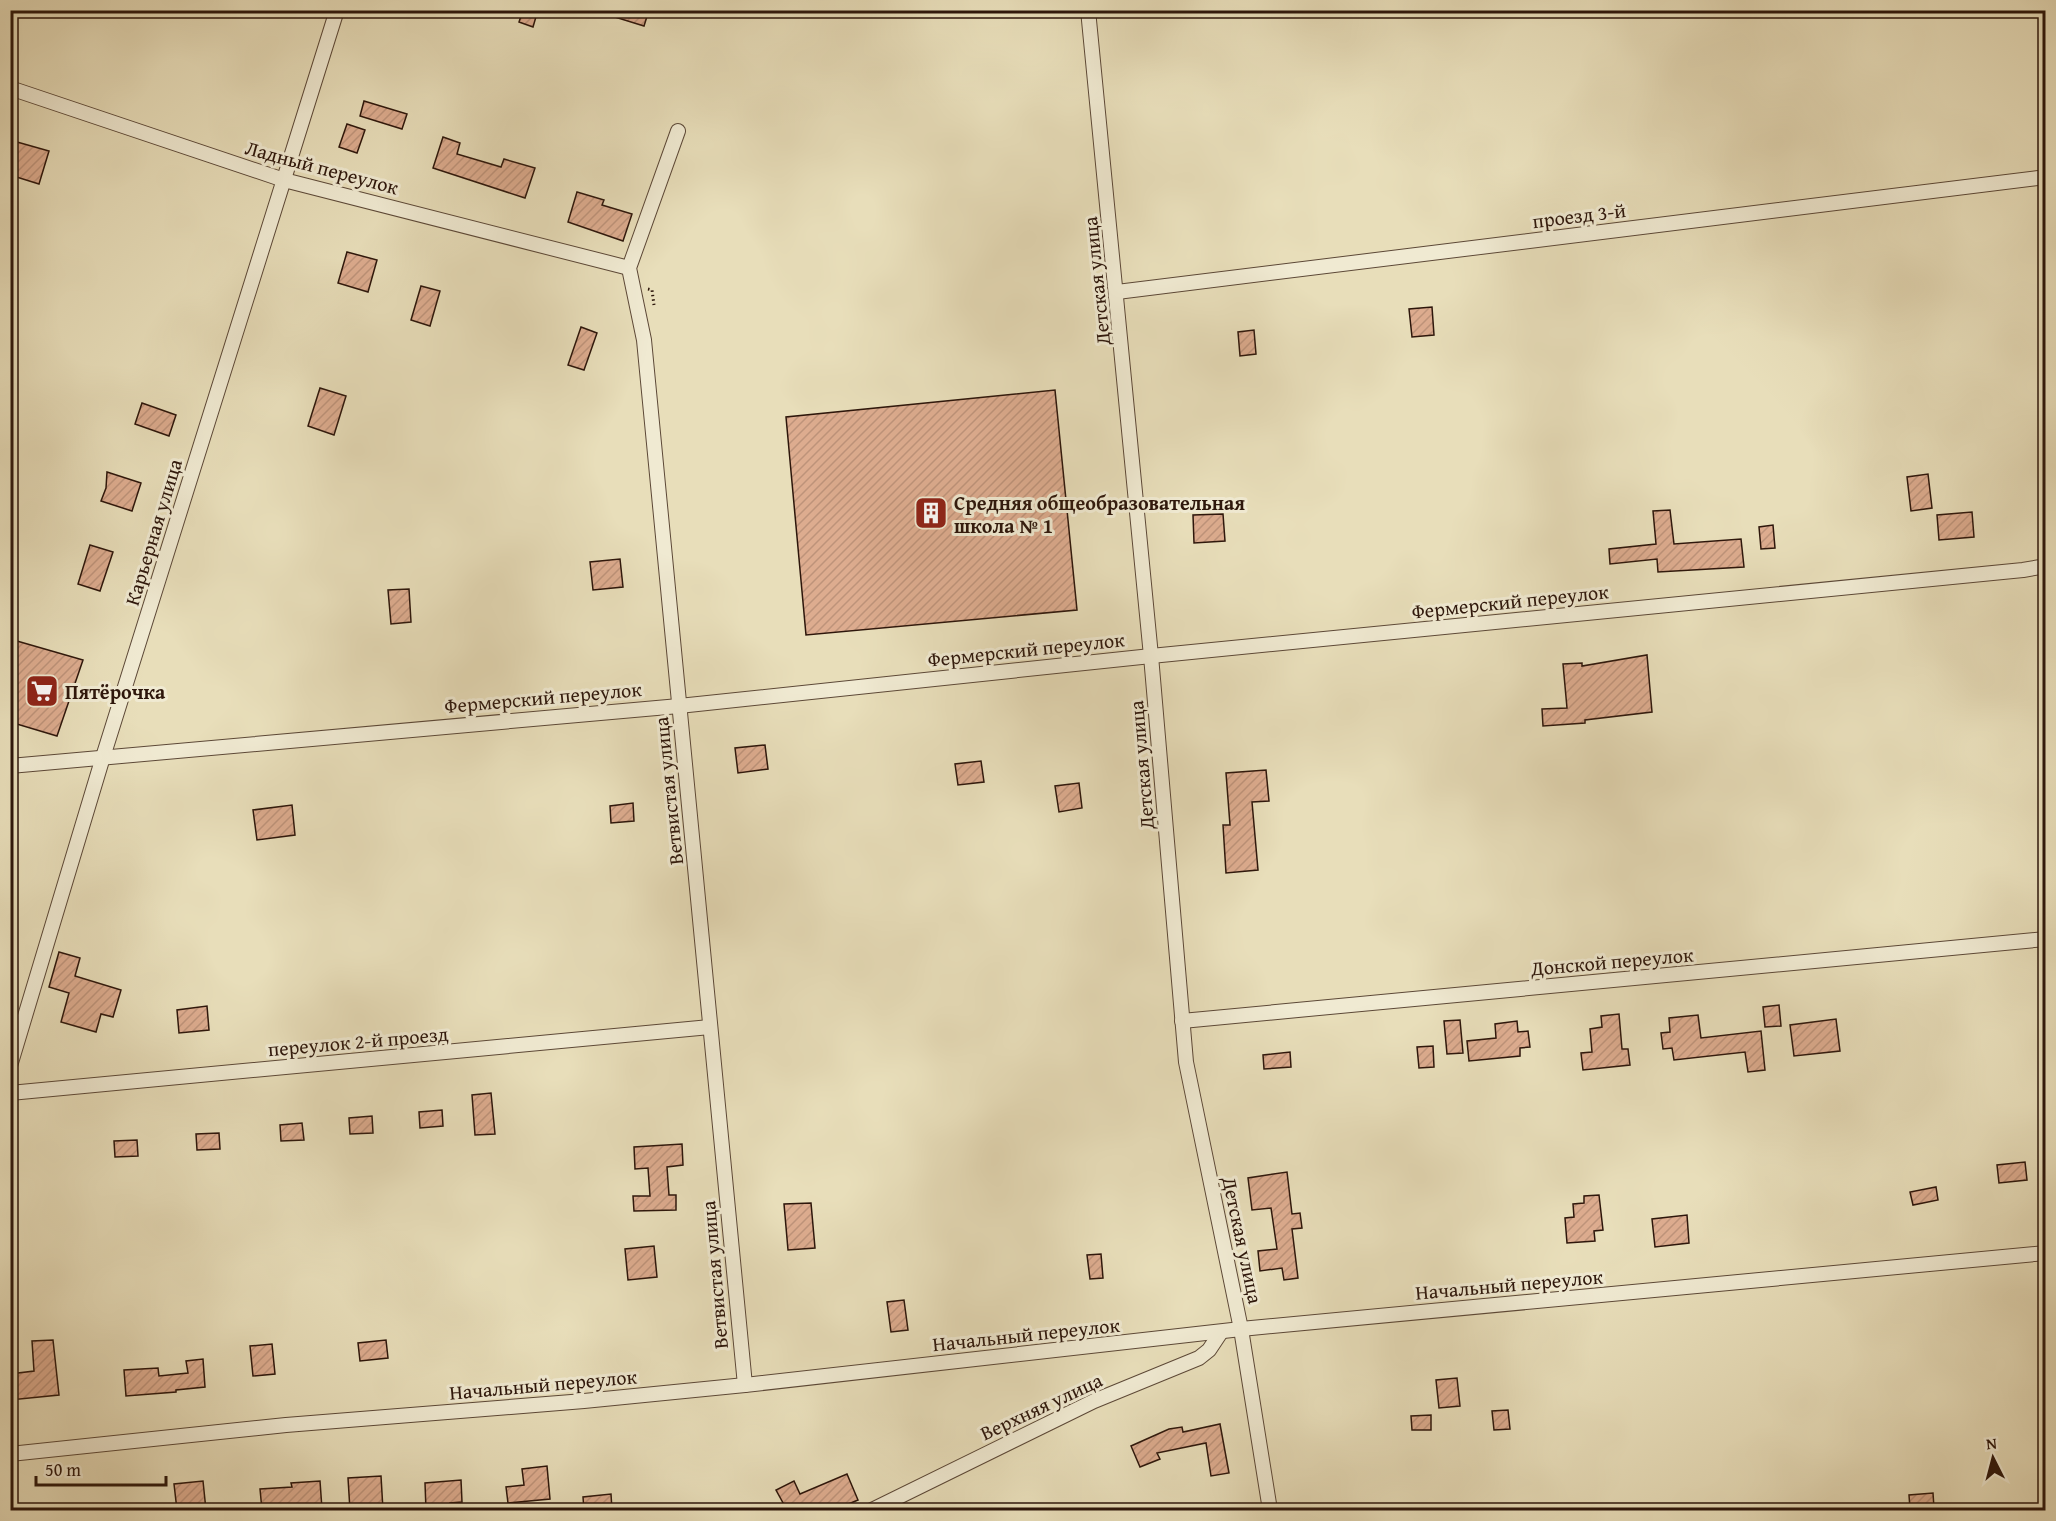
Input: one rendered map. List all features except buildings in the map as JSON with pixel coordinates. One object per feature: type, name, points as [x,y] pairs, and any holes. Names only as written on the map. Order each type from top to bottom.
[{"type":"street","name":"Карьерная улица","points":[[10,1066],[103,757],[337,10]]},
{"type":"street","name":"Детская улица","points":[[1088,10],[1152,656],[1186,1062],[1241,1329],[1270,1510]]},
{"type":"street","name":"Ладный переулок","points":[[10,88],[284,180],[629,267]]},
{"type":"street","name":"Ветвистая улица","points":[[678,131],[629,267],[644,340],[745,1385]]},
{"type":"street","name":"проезд 3-й","points":[[1117,292],[2046,177]]},
{"type":"street","name":"Фермерский переулок","points":[[10,766],[679,706],[2046,566]]},
{"type":"street","name":"Донской переулок","points":[[1182,1021],[2046,939]]},
{"type":"street","name":"переулок 2-й проезд","points":[[10,1093],[710,1027]]},
{"type":"street","name":"Начальный переулок","points":[[10,1454],[286,1425],[572,1402],[745,1385],[1241,1329],[2046,1253]]},
{"type":"street","name":"Верхняя улица","points":[[872,1510],[1094,1401],[1198,1358],[1209,1350],[1221,1332]]},
{"type":"path","points":[[632,285],[652,290],[655,313]]},
{"type":"place","name":"Средняя общеобразовательная школа № 1","points":[[931,513]]},
{"type":"place","name":"Пятёрочка","points":[[42,691]]}]
